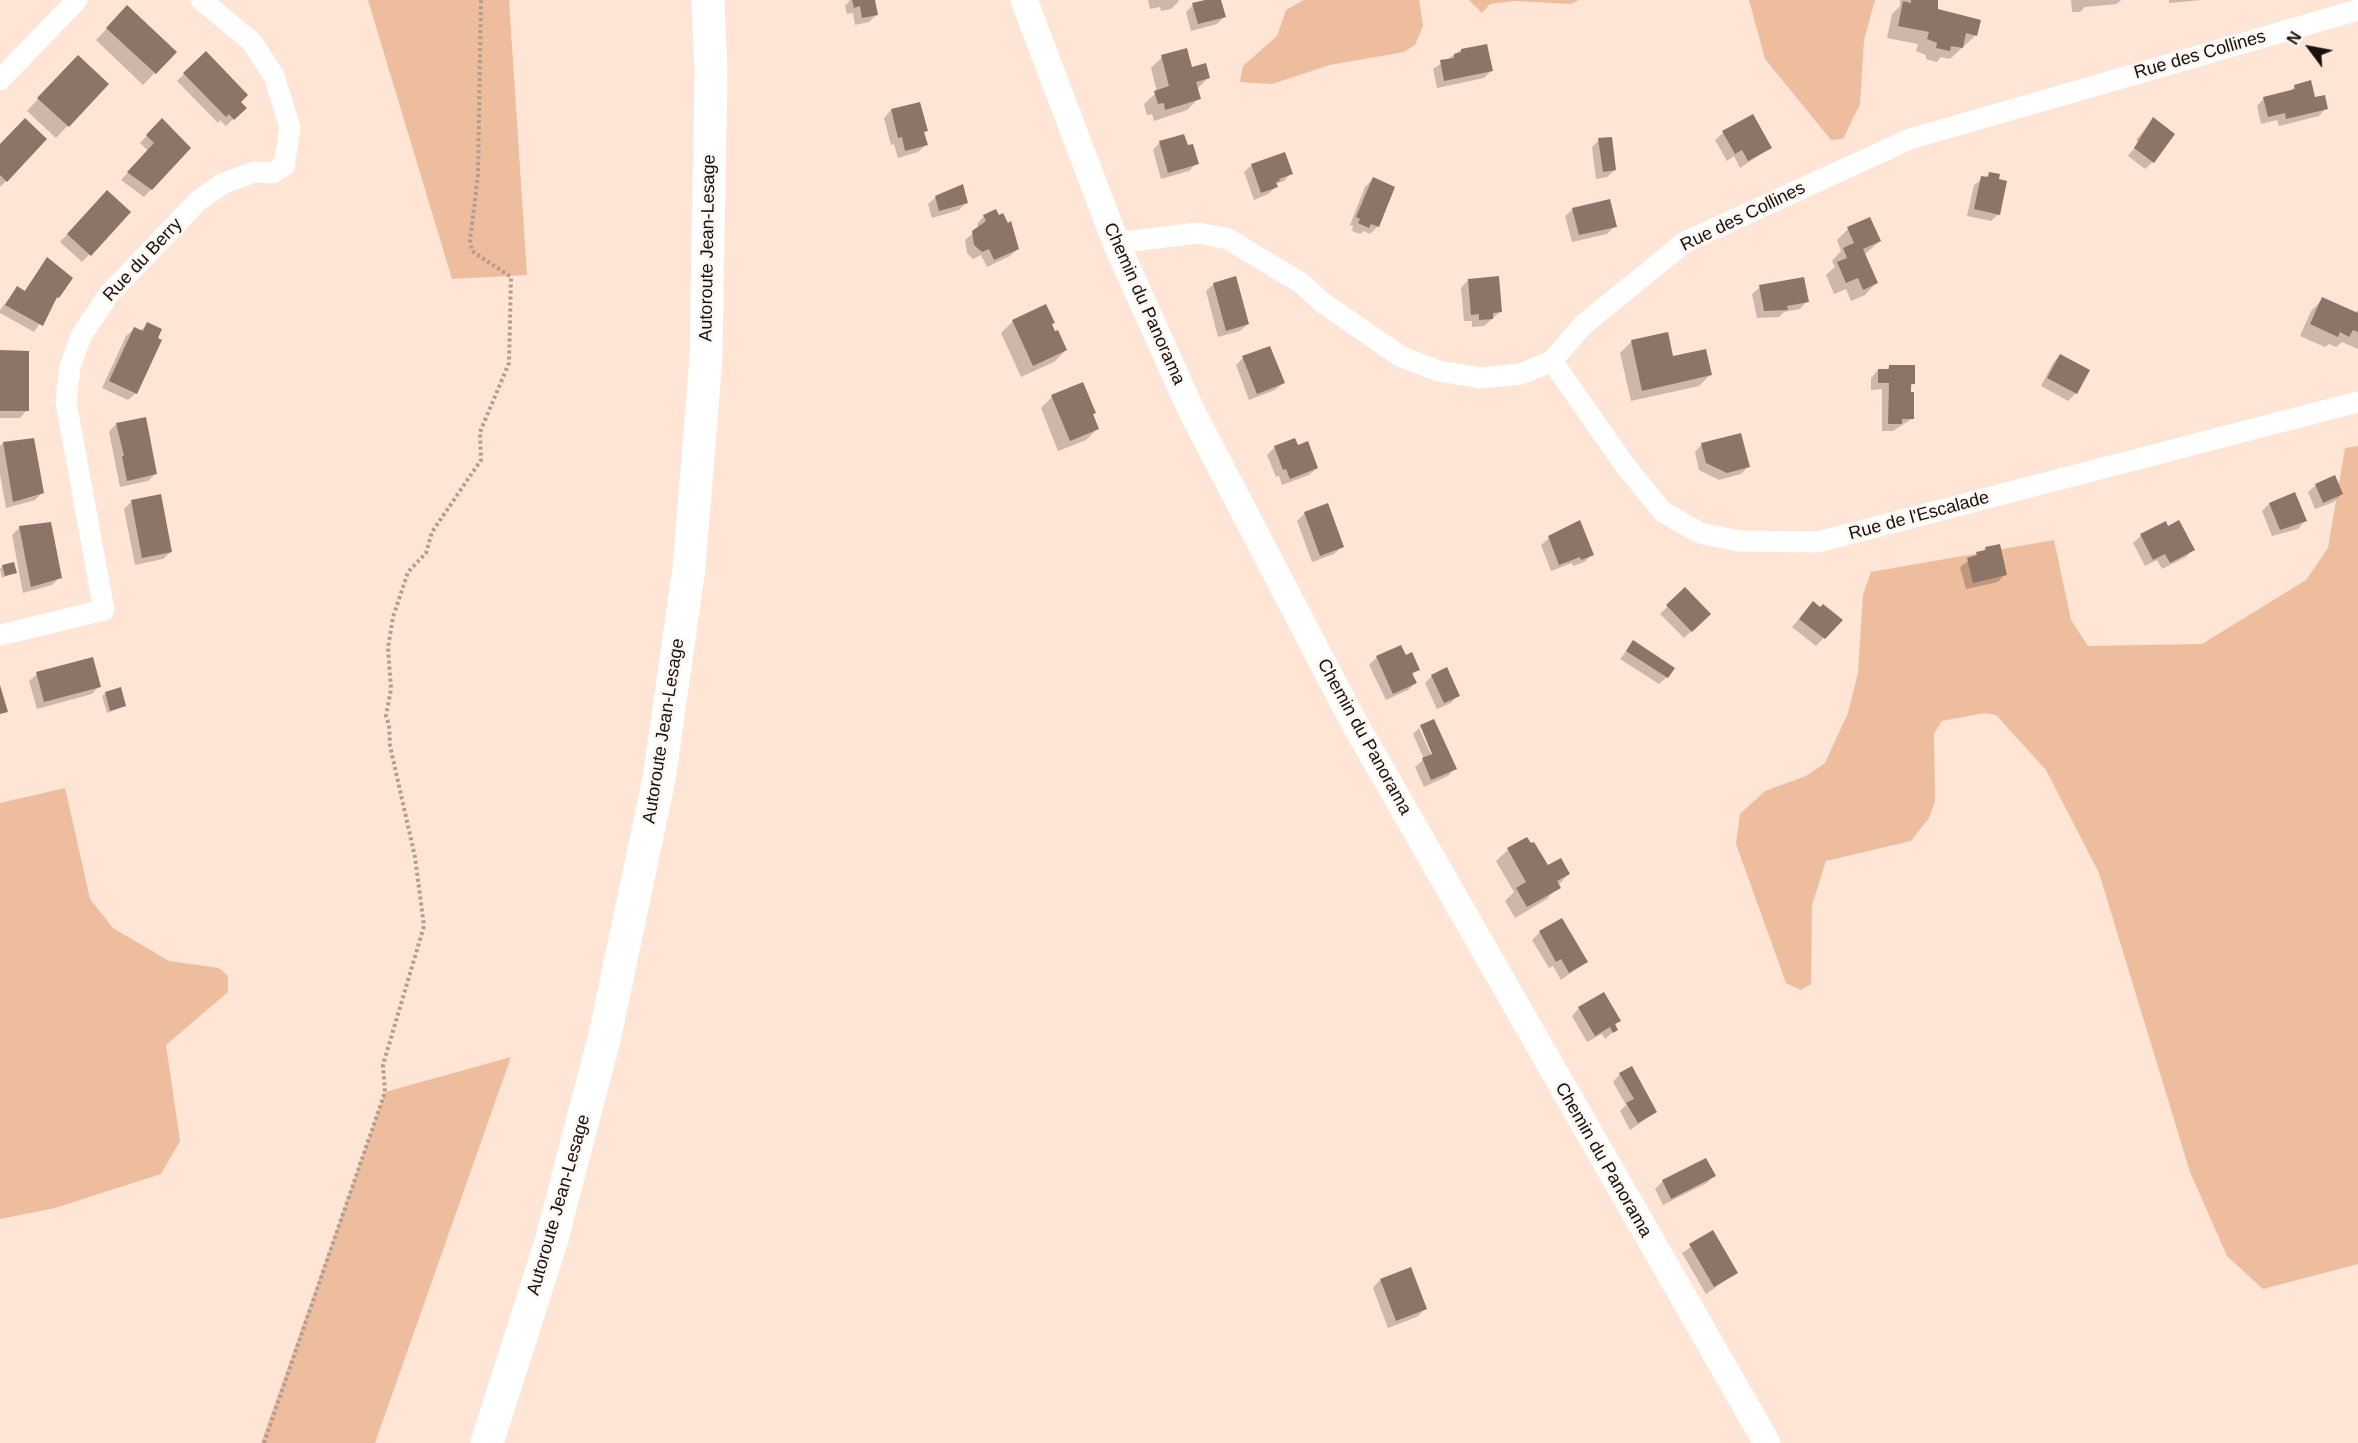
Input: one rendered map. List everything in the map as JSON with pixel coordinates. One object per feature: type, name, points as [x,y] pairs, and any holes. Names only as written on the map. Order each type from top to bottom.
[{"type":"highway","name":"Autoroute Jean-Lesage","points":[[487,1443],[550,1242],[605,1035],[659,779],[689,568],[706,358],[711,73],[708,0]]},
{"type":"street","points":[[0,80],[77,0]]},
{"type":"street","name":"Rue du Berry","points":[[0,635],[104,610],[66,402],[70,367],[81,336],[109,294],[198,201],[222,184],[254,172],[272,173],[285,166],[290,128],[274,76],[252,42],[201,0]]},
{"type":"street","name":"Chemin du Panorama","points":[[1024,0],[1116,243],[1192,412],[1352,719],[1767,1443]]},
{"type":"street","name":"Rue des Collines","points":[[1116,243],[1198,233],[1228,239],[1301,283],[1323,303],[1400,356],[1438,371],[1481,378],[1521,374],[1552,361],[1583,325],[1685,242],[1910,139],[2358,10]]},
{"type":"street","name":"Rue de l'Escalade","points":[[1552,361],[1623,464],[1663,512],[1700,533],[1739,541],[1818,542],[2358,402]]},
{"type":"path","points":[[264,1443],[385,1092],[382,1065],[424,926],[415,857],[390,746],[386,716],[391,689],[388,648],[393,617],[408,572],[426,553],[432,532],[481,460],[480,432],[509,363],[511,277],[472,251],[470,241],[478,175],[481,0]]},
{"type":"shaded area","points":[[368,0],[509,0],[527,275],[452,279]]},
{"type":"shaded area","points":[[1304,0],[1419,0],[1423,26],[1415,45],[1404,52],[1330,65],[1272,84],[1240,82],[1243,66],[1277,36],[1286,10]]},
{"type":"shaded area","points":[[1469,0],[1579,0],[1571,4],[1515,1],[1490,4],[1482,13]]},
{"type":"shaded area","points":[[1749,0],[1875,0],[1864,40],[1860,104],[1843,139],[1831,140],[1765,59]]},
{"type":"shaded area","points":[[2358,446],[2358,1264],[2263,1289],[2227,1256],[2190,1172],[2099,873],[2046,770],[1996,715],[1984,713],[1942,721],[1934,734],[1935,801],[1929,818],[1911,841],[1826,861],[1812,905],[1811,984],[1801,990],[1786,983],[1736,844],[1740,814],[1765,791],[1806,776],[1825,763],[1848,713],[1858,673],[1863,595],[1871,572],[2054,540],[2071,620],[2088,646],[2202,644],[2306,580],[2328,548],[2345,448]]},
{"type":"shaded area","points":[[65,788],[90,899],[113,928],[169,961],[219,968],[228,976],[228,992],[166,1045],[180,1141],[161,1174],[55,1208],[0,1219],[0,803]]},
{"type":"shaded area","points":[[511,1057],[375,1443],[261,1443],[385,1092]]},
{"type":"building","points":[[852,0],[875,0],[878,15],[862,18],[860,6],[854,8]]},
{"type":"building","points":[[1221,0],[1226,17],[1198,24],[1192,3]]},
{"type":"building","points":[[1911,0],[1938,0],[1938,9],[1981,20],[1977,36],[1966,33],[1963,48],[1951,46],[1950,51],[1936,48],[1937,43],[1927,39],[1929,32],[1898,26],[1903,1],[1911,3]]},
{"type":"building","points":[[127,5],[177,52],[156,74],[106,28]]},
{"type":"building","points":[[1487,44],[1493,71],[1444,81],[1440,60],[1454,58],[1454,54],[1461,52],[1461,49]]},
{"type":"building","points":[[1187,48],[1192,67],[1206,63],[1210,78],[1196,82],[1201,99],[1165,110],[1164,103],[1158,104],[1154,91],[1169,86],[1161,55]]},
{"type":"building","points":[[206,51],[248,95],[241,102],[247,108],[234,120],[229,114],[226,117],[183,73]]},
{"type":"building","points":[[78,55],[109,84],[69,127],[37,98]]},
{"type":"building","points":[[2311,80],[2315,97],[2325,95],[2328,109],[2286,119],[2285,113],[2268,117],[2263,97],[2295,89],[2294,85]]},
{"type":"building","points":[[920,102],[928,131],[924,132],[928,145],[905,151],[902,137],[898,138],[891,109]]},
{"type":"building","points":[[1753,114],[1772,148],[1748,161],[1742,150],[1735,154],[1722,131]]},
{"type":"building","points":[[2153,117],[2175,134],[2154,163],[2134,148]]},
{"type":"building","points":[[25,118],[47,139],[7,182],[0,175],[0,144]]},
{"type":"building","points":[[162,118],[191,148],[152,190],[127,172],[154,143],[146,135]]},
{"type":"building","points":[[1184,134],[1188,145],[1193,144],[1199,164],[1168,173],[1159,141]]},
{"type":"building","points":[[1612,137],[1616,170],[1603,172],[1598,138]]},
{"type":"building","points":[[1285,152],[1293,174],[1279,179],[1280,181],[1276,182],[1278,187],[1261,193],[1251,164]]},
{"type":"building","points":[[1989,172],[2000,174],[1999,179],[2007,181],[2000,215],[1974,209],[1981,176],[1988,177]]},
{"type":"building","points":[[1373,177],[1395,187],[1379,227],[1371,224],[1369,228],[1358,223],[1360,219],[1356,217]]},
{"type":"building","points":[[963,184],[968,203],[939,211],[935,196]]},
{"type":"building","points":[[107,190],[131,212],[91,256],[67,234]]},
{"type":"building","points":[[1610,199],[1617,227],[1579,235],[1572,208]]},
{"type":"building","points":[[996,209],[999,215],[1003,213],[1008,223],[1011,221],[1019,249],[994,260],[989,249],[982,252],[974,245],[972,231],[986,221],[983,215]]},
{"type":"building","points":[[1870,217],[1881,241],[1863,249],[1878,283],[1863,290],[1858,278],[1846,283],[1837,262],[1847,258],[1843,248],[1854,243],[1847,227]]},
{"type":"building","points":[[47,257],[73,278],[59,298],[57,297],[43,326],[5,305],[17,286],[25,291]]},
{"type":"building","points":[[1236,276],[1249,324],[1226,331],[1213,283]]},
{"type":"building","points":[[1499,276],[1502,312],[1493,313],[1493,319],[1479,320],[1479,314],[1471,315],[1468,279]]},
{"type":"building","points":[[1804,277],[1809,302],[1787,306],[1788,310],[1764,311],[1759,285]]},
{"type":"building","points":[[2322,297],[2358,313],[2358,332],[2353,330],[2349,337],[2340,332],[2338,337],[2310,324]]},
{"type":"building","points":[[1046,304],[1055,323],[1052,324],[1055,331],[1058,330],[1067,350],[1033,366],[1012,320]]},
{"type":"building","points":[[147,322],[162,329],[158,338],[162,340],[137,394],[109,381],[134,327],[143,331]]},
{"type":"building","points":[[1668,332],[1673,356],[1706,349],[1712,375],[1642,391],[1631,340]]},
{"type":"building","points":[[1270,346],[1285,383],[1257,394],[1242,356]]},
{"type":"building","points":[[0,350],[29,351],[29,411],[0,411]]},
{"type":"building","points":[[2060,354],[2090,370],[2077,394],[2047,378]]},
{"type":"building","points":[[1889,365],[1915,365],[1915,384],[1911,384],[1911,392],[1914,392],[1914,419],[1902,419],[1902,424],[1888,424],[1889,383],[1878,383],[1878,369],[1889,369]]},
{"type":"building","points":[[1083,382],[1096,413],[1093,414],[1099,429],[1070,441],[1051,395]]},
{"type":"building","points":[[146,417],[157,474],[127,481],[116,423]]},
{"type":"building","points":[[1741,433],[1750,467],[1727,473],[1706,463],[1701,443]]},
{"type":"building","points":[[34,438],[44,493],[13,502],[3,442]]},
{"type":"building","points":[[1295,438],[1298,445],[1308,441],[1318,468],[1290,479],[1286,469],[1283,470],[1274,446]]},
{"type":"building","points":[[2335,475],[2343,494],[2323,503],[2315,484]]},
{"type":"building","points":[[2295,492],[2307,521],[2280,530],[2269,503]]},
{"type":"building","points":[[161,494],[172,552],[142,558],[131,500]]},
{"type":"building","points":[[1328,503],[1344,547],[1320,556],[1304,512]]},
{"type":"building","points":[[1580,520],[1594,555],[1581,560],[1580,557],[1559,565],[1548,536]]},
{"type":"building","points":[[2179,520],[2195,550],[2170,563],[2165,554],[2153,560],[2140,534],[2166,521],[2168,526]]},
{"type":"building","points":[[51,522],[62,578],[31,587],[19,526]]},
{"type":"building","points":[[2000,544],[2007,575],[1973,583],[1967,558],[1977,555],[1976,552],[1986,550],[1985,547]]},
{"type":"building","points":[[14,562],[17,573],[5,576],[2,565]]},
{"type":"building","points":[[1685,587],[1711,614],[1692,632],[1666,605]]},
{"type":"building","points":[[1813,601],[1820,607],[1823,604],[1843,620],[1825,639],[1799,619]]},
{"type":"building","points":[[1633,640],[1675,668],[1668,678],[1626,651]]},
{"type":"building","points":[[1401,645],[1406,655],[1412,652],[1420,670],[1412,673],[1417,683],[1393,694],[1376,656]]},
{"type":"building","points":[[93,657],[101,687],[44,702],[36,672]]},
{"type":"building","points":[[1447,667],[1460,696],[1444,703],[1431,675]]},
{"type":"building","points":[[0,685],[8,712],[0,714]]},
{"type":"building","points":[[121,687],[126,706],[110,711],[105,692]]},
{"type":"building","points":[[1434,719],[1457,769],[1431,780],[1422,758],[1432,754],[1420,725]]},
{"type":"building","points":[[1527,837],[1531,843],[1534,842],[1548,865],[1561,858],[1570,874],[1557,881],[1561,888],[1527,907],[1516,888],[1526,882],[1507,848]]},
{"type":"building","points":[[1562,918],[1588,962],[1569,973],[1561,959],[1556,962],[1539,931]]},
{"type":"building","points":[[1604,992],[1621,1021],[1615,1024],[1618,1030],[1613,1033],[1610,1027],[1595,1036],[1578,1007]]},
{"type":"building","points":[[1632,1066],[1657,1112],[1638,1123],[1626,1103],[1634,1099],[1619,1073]]},
{"type":"building","points":[[1706,1158],[1716,1176],[1671,1199],[1662,1180]]},
{"type":"building","points":[[1713,1230],[1738,1273],[1714,1287],[1689,1244]]},
{"type":"building","points":[[1411,1267],[1427,1309],[1396,1321],[1380,1279]]}]
